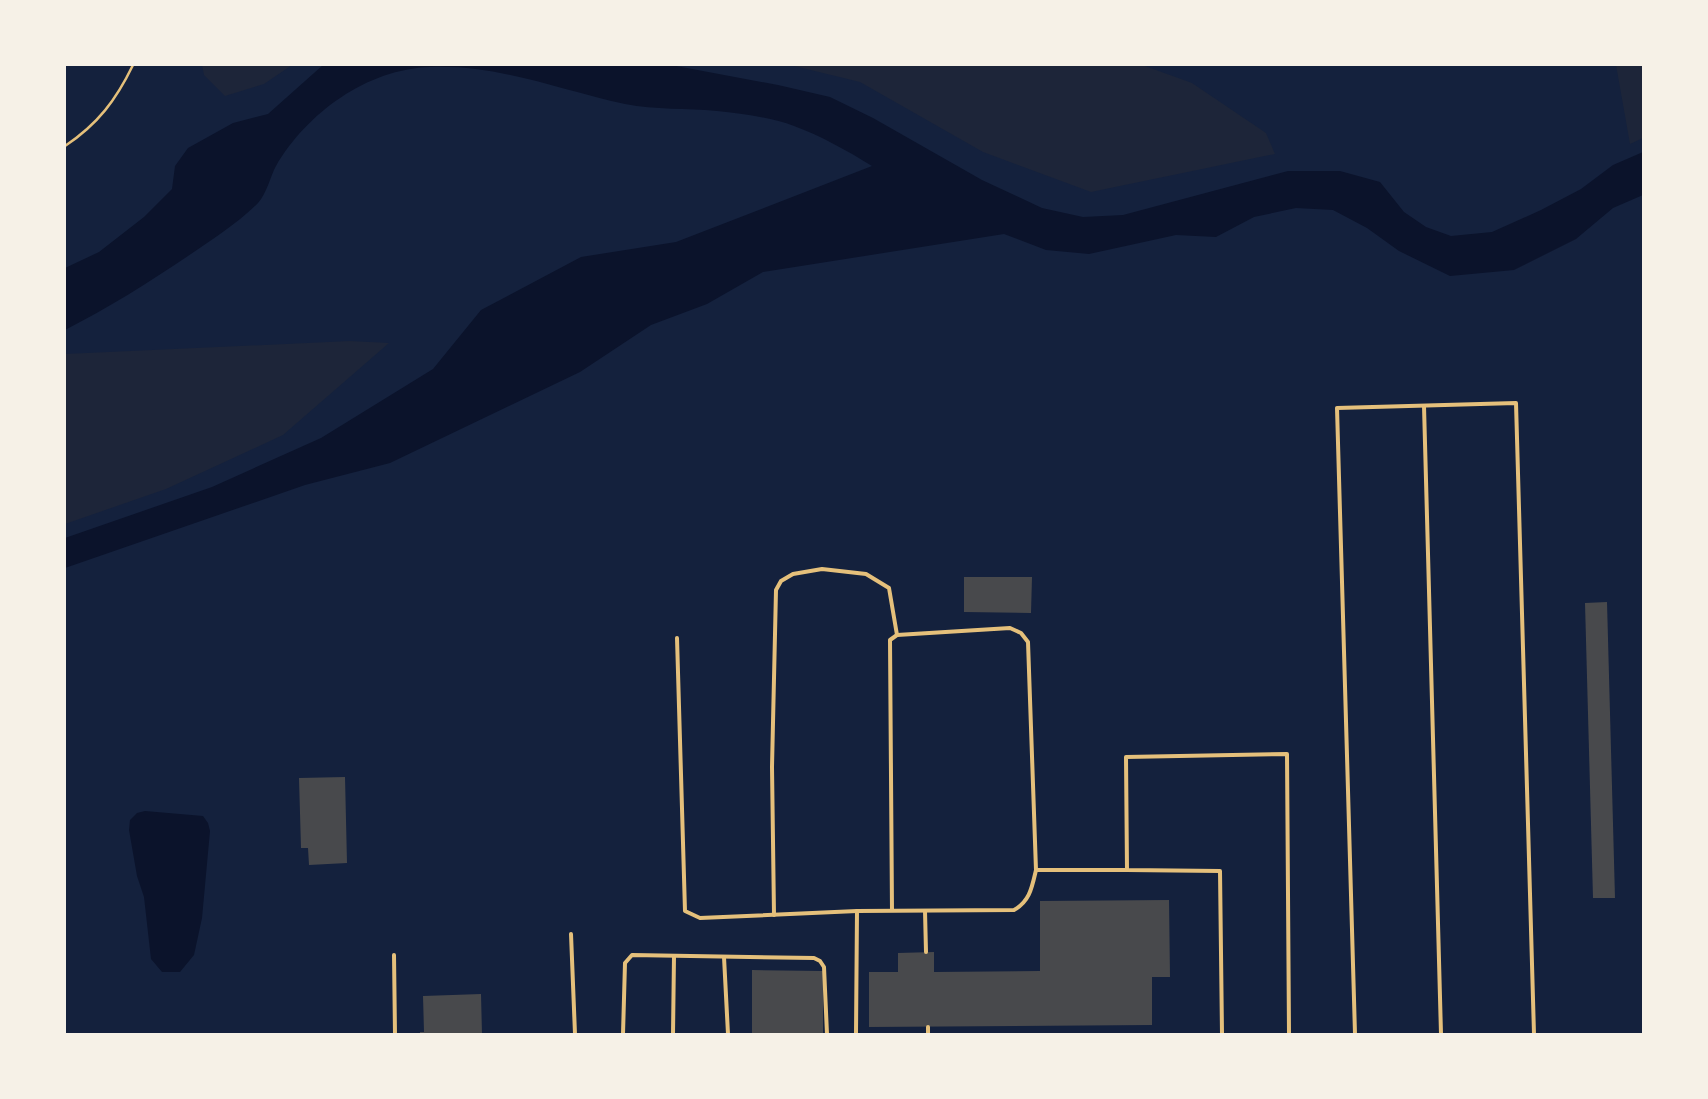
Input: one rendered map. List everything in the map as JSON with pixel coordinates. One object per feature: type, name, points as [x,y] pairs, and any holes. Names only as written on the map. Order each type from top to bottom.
[{"type":"lane","points":[[1355,1034],[1337,408],[1516,403],[1534,1034]]},
{"type":"lane","points":[[1424,406],[1441,1034]]},
{"type":"lane","points":[[774,915],[772,767],[776,590],[781,581],[793,574],[822,569],[866,574],[889,588],[897,635]]},
{"type":"lane","points":[[677,638],[685,911],[700,918],[857,911],[892,911],[925,911],[1014,910],[1022,906],[1032,892],[1036,870],[1028,642],[1021,632],[1010,628],[897,635],[890,640],[888,654],[892,911]]},
{"type":"lane","points":[[1127,870],[1126,757],[1287,754],[1289,1034]]},
{"type":"lane","points":[[1036,870],[1220,871],[1222,1034]]},
{"type":"lane","points":[[856,1034],[857,911]]},
{"type":"lane","points":[[925,911],[926,952]]},
{"type":"lane","points":[[571,934],[575,1034]]},
{"type":"lane","points":[[394,955],[395,1034]]},
{"type":"lane","points":[[623,1034],[625,963],[632,955],[814,958],[820,961],[824,967],[827,1034]]},
{"type":"lane","points":[[673,1034],[674,956]]},
{"type":"lane","points":[[724,957],[728,1034]]},
{"type":"lane","points":[[928,1027],[928,1034]]},
{"type":"path","points":[[65,146],[101,118],[133,65]]},
{"type":"shaded area","points":[[202,65],[292,65],[264,84],[225,96],[204,75]]},
{"type":"shaded area","points":[[323,65],[671,65],[778,85],[830,97],[873,118],[982,180],[1042,208],[1083,217],[1123,215],[1288,171],[1340,171],[1380,182],[1404,212],[1426,227],[1451,236],[1492,232],[1541,210],[1581,189],[1613,165],[1643,152],[1643,195],[1613,208],[1576,239],[1514,270],[1450,276],[1399,251],[1367,228],[1333,210],[1296,208],[1254,217],[1216,237],[1176,235],[1089,254],[1046,250],[1004,234],[763,272],[707,304],[651,325],[580,372],[390,463],[305,485],[65,568],[65,538],[212,487],[321,438],[433,369],[481,310],[581,257],[676,242],[872,166],[814,134],[766,118],[717,111],[625,104],[528,79],[480,70],[430,67],[407,70],[384,76],[362,85],[341,97],[304,128],[276,166],[264,195],[250,210],[188,256],[97,313],[65,330],[65,268],[99,252],[144,217],[172,189],[175,166],[188,148],[233,123],[268,114]]},
{"type":"shaded area","points":[[790,65],[1145,66],[1192,83],[1266,133],[1275,154],[1091,192],[983,152],[860,82]]},
{"type":"shaded area","points":[[1616,65],[1643,65],[1643,138],[1630,144]]},
{"type":"shaded area","points":[[350,341],[389,343],[283,435],[166,489],[65,524],[65,354]]},
{"type":"shaded area","points":[[145,811],[203,816],[208,823],[210,831],[202,918],[194,955],[180,972],[162,972],[151,959],[144,897],[137,876],[129,830],[130,820],[137,813]]},
{"type":"building","points":[[964,577],[1032,577],[1031,613],[964,612]]},
{"type":"building","points":[[1607,602],[1615,898],[1593,898],[1585,603]]},
{"type":"building","points":[[345,777],[347,863],[309,865],[308,848],[301,848],[299,778]]},
{"type":"building","points":[[1169,900],[1170,977],[1152,977],[1152,1025],[869,1027],[869,972],[898,972],[898,953],[934,952],[934,972],[1040,971],[1040,901]]},
{"type":"building","points":[[752,970],[823,971],[823,1034],[752,1034]]},
{"type":"building","points":[[481,994],[482,1034],[420,1034],[420,1032],[424,1032],[423,996]]}]
